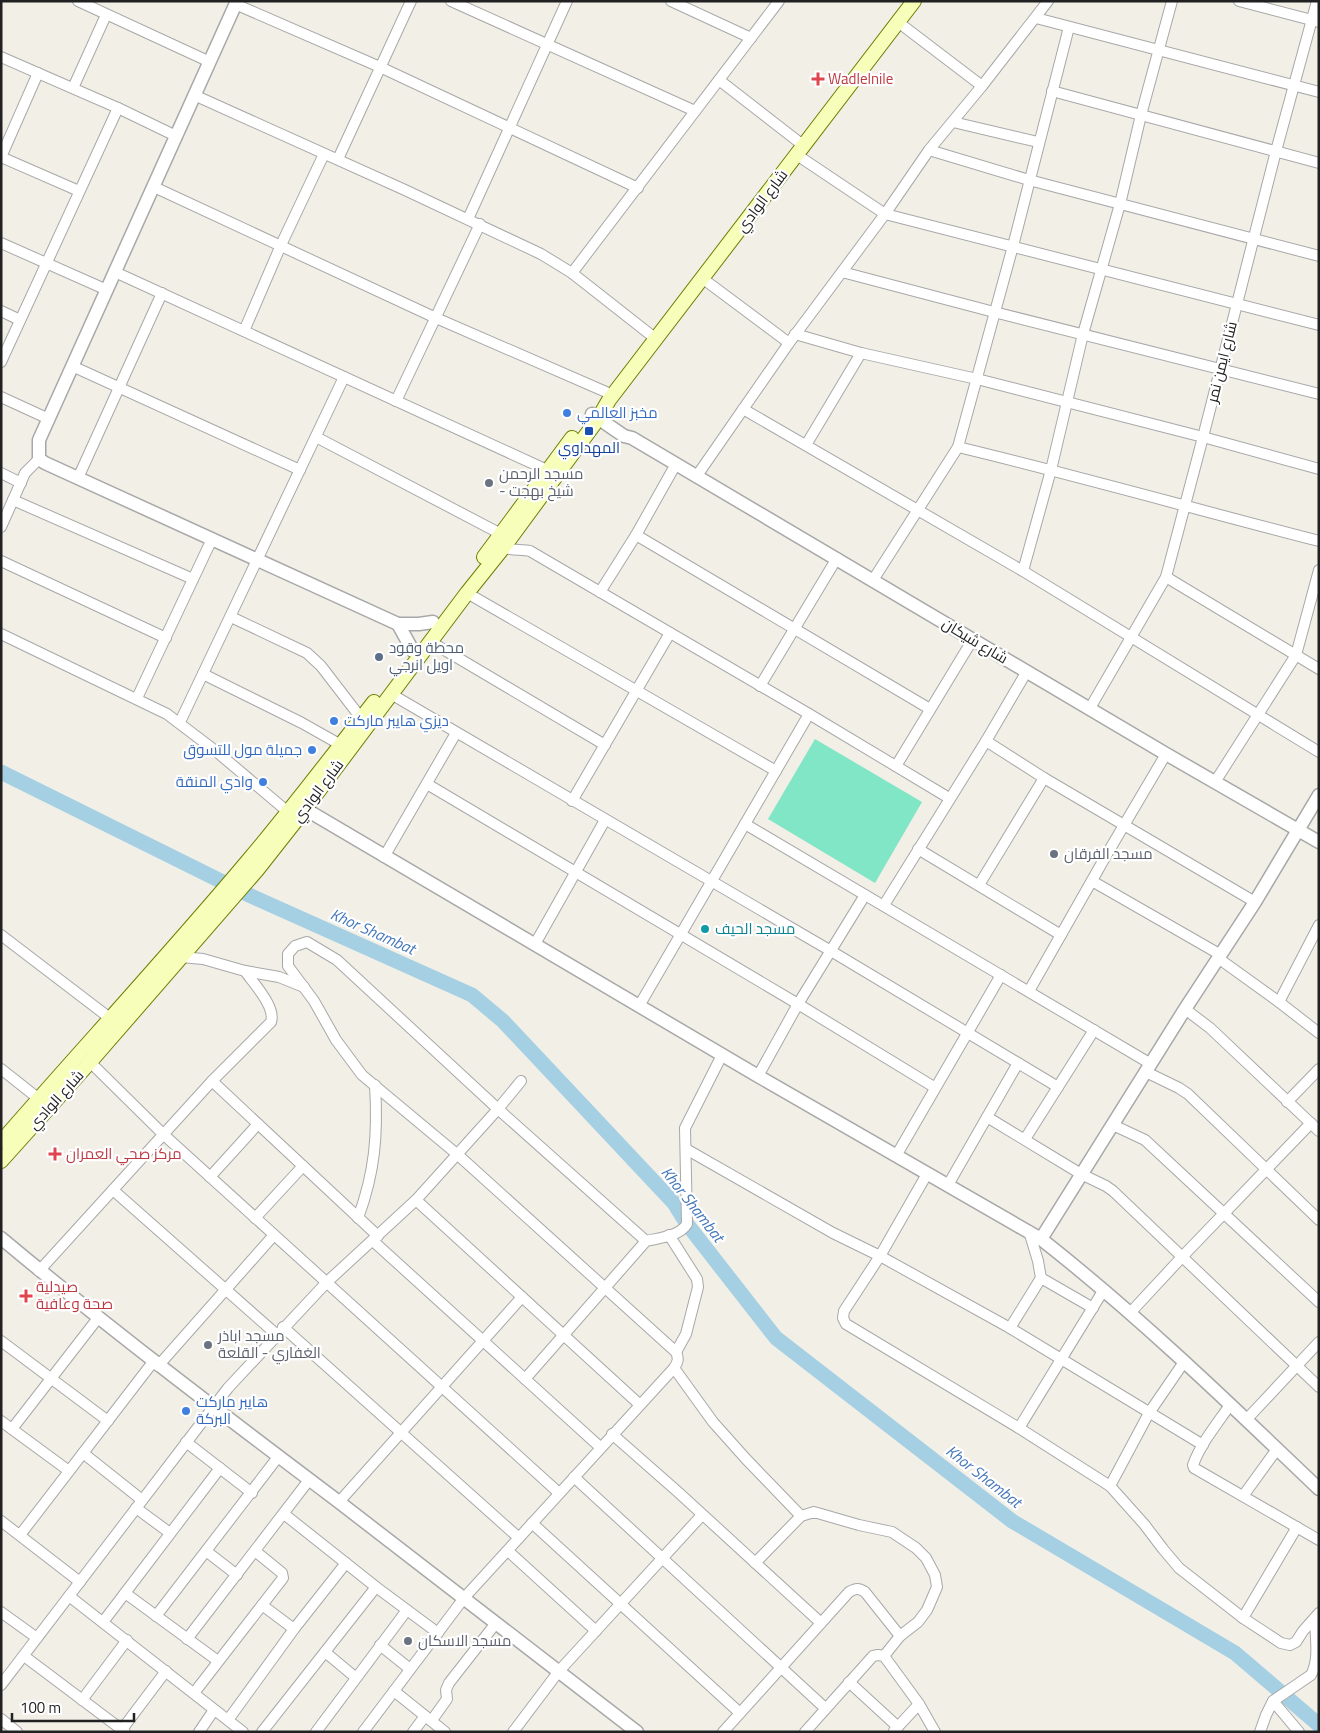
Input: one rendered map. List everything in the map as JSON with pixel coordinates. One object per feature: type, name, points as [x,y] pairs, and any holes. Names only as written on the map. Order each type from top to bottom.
[{"type":"main road","name":"شارع الوادي","points":[[1,1142],[111,1019],[305,810],[467,593],[547,470],[611,398],[914,1]]},
{"type":"main road","name":"شارع الوادي","points":[[252,866],[288,812],[362,718],[433,622],[500,542],[597,414]]},
{"type":"main road","name":"شارع الوادي","points":[[1,1162],[181,956],[220,902]]},
{"type":"street","points":[[78,1],[97,6],[106,15],[210,62]]},
{"type":"street","points":[[338,159],[411,1]]},
{"type":"street","points":[[451,1],[695,111]]},
{"type":"street","points":[[468,219],[567,1]]},
{"type":"street","points":[[671,1],[751,38]]},
{"type":"street","points":[[572,273],[779,1]]},
{"type":"street","points":[[696,477],[792,339],[929,150],[1048,1]]},
{"type":"street","points":[[1023,571],[1051,470],[1083,334],[1120,204],[1141,115],[1160,51],[1172,1]]},
{"type":"street","points":[[1239,1],[1315,21]]},
{"type":"street","name":"شارع ايمن نمر","points":[[1090,708],[1166,577],[1204,437],[1276,151],[1294,85],[1315,21],[1317,1]]},
{"type":"street","points":[[1,527],[25,473],[39,459],[39,440],[48,419],[236,2],[638,188]]},
{"type":"street","points":[[73,88],[106,15]]},
{"type":"street","points":[[1036,18],[1319,92]]},
{"type":"street","points":[[898,22],[982,86]]},
{"type":"street","points":[[873,580],[958,447],[1013,246],[1069,26]]},
{"type":"street","points":[[1,57],[118,108],[176,136]]},
{"type":"street","points":[[38,73],[1,157],[80,190]]},
{"type":"street","points":[[719,80],[800,150],[884,214],[1319,325]]},
{"type":"street","points":[[1052,91],[1319,162]]},
{"type":"street","points":[[194,95],[480,224],[541,254],[572,273],[656,339]]},
{"type":"street","points":[[1,362],[118,108]]},
{"type":"street","points":[[953,122],[1038,142]]},
{"type":"street","points":[[929,150],[1029,180],[1319,256]]},
{"type":"street","points":[[244,331],[281,245],[324,154]]},
{"type":"street","points":[[154,186],[436,318],[527,356],[611,398]]},
{"type":"street","points":[[396,401],[480,224]]},
{"type":"street","points":[[1,243],[106,290]]},
{"type":"street","points":[[115,272],[547,470]]},
{"type":"street","points":[[842,272],[1319,394]]},
{"type":"street","points":[[702,278],[792,339],[977,380],[1204,437],[1319,469]]},
{"type":"street","points":[[78,478],[162,293]]},
{"type":"street","points":[[1,311],[20,320]]},
{"type":"street","points":[[806,445],[861,353]]},
{"type":"street","points":[[72,366],[300,470]]},
{"type":"street","points":[[180,722],[344,377]]},
{"type":"street","points":[[1,397],[48,419]]},
{"type":"street","points":[[743,409],[1023,571],[1319,752]]},
{"type":"street","name":"شارع شيكان","points":[[597,414],[628,431],[632,438],[696,477],[1319,842]]},
{"type":"street","points":[[316,437],[500,542],[530,551],[949,798]]},
{"type":"street","points":[[958,447],[1319,541]]},
{"type":"street","points":[[39,459],[398,624],[433,622]]},
{"type":"street","points":[[600,592],[636,535],[676,464]]},
{"type":"street","points":[[1,474],[21,483]]},
{"type":"street","points":[[13,500],[193,579]]},
{"type":"street","points":[[636,535],[930,709]]},
{"type":"street","points":[[137,698],[212,539]]},
{"type":"street","points":[[760,686],[837,558]]},
{"type":"street","points":[[1,560],[166,638]]},
{"type":"street","points":[[1215,782],[1296,655],[1319,570]]},
{"type":"street","points":[[1166,577],[1319,669]]},
{"type":"street","points":[[467,593],[776,772]]},
{"type":"street","points":[[1308,609],[1319,612]]},
{"type":"street","points":[[231,617],[299,648],[314,658],[362,718]]},
{"type":"street","points":[[398,624],[412,651]]},
{"type":"street","points":[[572,801],[670,633]]},
{"type":"street","points":[[1,634],[137,698],[180,722],[288,812]]},
{"type":"street","points":[[896,766],[972,639]]},
{"type":"street","points":[[431,642],[605,745]]},
{"type":"street","points":[[884,905],[949,798],[986,742],[1027,671]]},
{"type":"street","points":[[203,674],[302,723],[341,745]]},
{"type":"street","points":[[391,694],[831,951],[1058,1087]]},
{"type":"street","points":[[639,1006],[809,714]]},
{"type":"street","points":[[384,857],[456,733]]},
{"type":"street","points":[[986,742],[1254,902]]},
{"type":"street","points":[[1029,991],[1166,754]]},
{"type":"street","points":[[979,885],[1044,778]]},
{"type":"street","points":[[427,784],[934,1087]]},
{"type":"street","points":[[1042,1239],[1319,795]]},
{"type":"street","points":[[305,810],[758,1076],[1042,1239],[1130,1313],[1319,1490]]},
{"type":"street","points":[[535,944],[605,820]]},
{"type":"street","points":[[746,824],[1094,1030],[1188,1094],[1319,1220]]},
{"type":"street","points":[[918,849],[1062,935]]},
{"type":"street","points":[[1092,881],[1219,956],[1319,1033]]},
{"type":"street","points":[[758,1076],[798,1004],[865,894]]},
{"type":"street","points":[[1279,1002],[1315,939],[1319,925]]},
{"type":"street","points":[[1,935],[111,1019]]},
{"type":"street","points":[[363,1732],[464,1598],[639,1404],[674,1368],[678,1362],[678,1357],[676,1352],[458,1155],[362,1075],[349,1059],[305,988],[288,966],[288,954],[295,946],[307,942],[337,960],[498,1109],[646,1241]]},
{"type":"street","points":[[181,956],[203,959],[245,972],[279,977],[305,988]]},
{"type":"street","points":[[39,1271],[212,1081],[271,1022],[273,1016],[271,1008],[245,972]]},
{"type":"street","points":[[896,1156],[934,1087],[1001,975]]},
{"type":"street","points":[[1186,1009],[1210,1028],[1319,1131]]},
{"type":"street","points":[[1025,1139],[1094,1030]]},
{"type":"street","points":[[525,1379],[646,1241],[684,1229],[687,1224],[685,1128],[722,1055]]},
{"type":"street","points":[[90,1062],[164,1135],[560,1493]]},
{"type":"street","points":[[948,1185],[1018,1063]]},
{"type":"street","points":[[1,1069],[39,1099]]},
{"type":"street","points":[[1287,1102],[1319,1069]]},
{"type":"street","points":[[212,1081],[358,1218],[376,1238],[483,1340],[600,1447]]},
{"type":"street","points":[[1,1685],[212,1408],[280,1331],[327,1282],[416,1200],[458,1155],[521,1081]]},
{"type":"street","points":[[358,1218],[368,1191],[375,1151],[375,1085]]},
{"type":"street","points":[[987,1117],[1081,1174],[1113,1191],[1319,1387]]},
{"type":"street","points":[[1130,1313],[1311,1123]]},
{"type":"street","points":[[210,1177],[258,1124]]},
{"type":"street","points":[[1113,1125],[1145,1140],[1319,1302]]},
{"type":"street","points":[[686,1149],[833,1232],[1010,1328],[1203,1445]]},
{"type":"street","points":[[255,1218],[303,1166]]},
{"type":"street","points":[[927,1174],[880,1256],[844,1311],[843,1318],[846,1324],[1019,1428],[1110,1486],[1144,1524],[1179,1568],[1243,1618],[1281,1643],[1290,1645],[1296,1642],[1302,1631],[1317,1616]]},
{"type":"street","points":[[113,1190],[225,1289],[280,1331],[401,1433],[519,1538]]},
{"type":"street","points":[[416,1200],[639,1404]]},
{"type":"street","points":[[1010,1328],[1041,1278],[1029,1231]]},
{"type":"street","points":[[20,1535],[108,1421],[155,1364],[274,1235]]},
{"type":"street","points":[[669,1235],[698,1279],[698,1287],[686,1334],[676,1352]]},
{"type":"street","points":[[1,1238],[155,1364],[339,1502],[637,1732]]},
{"type":"street","points":[[1041,1278],[1093,1308]]},
{"type":"street","points":[[1019,1428],[1103,1291]]},
{"type":"street","points":[[339,1502],[522,1297]]},
{"type":"street","points":[[12,1429],[98,1318]]},
{"type":"street","points":[[1,1341],[108,1421]]},
{"type":"street","points":[[1246,1420],[1319,1342]]},
{"type":"street","points":[[1110,1486],[1149,1413],[1184,1362]]},
{"type":"street","points":[[674,1368],[712,1422],[801,1516]]},
{"type":"street","points":[[1230,1405],[1203,1445],[1193,1465],[1194,1468],[1319,1540]]},
{"type":"street","points":[[1,1422],[69,1471]]},
{"type":"street","points":[[612,1434],[821,1623]]},
{"type":"street","points":[[186,1442],[252,1493]]},
{"type":"street","points":[[1244,1496],[1277,1449]]},
{"type":"street","points":[[83,1453],[170,1534]]},
{"type":"street","points":[[156,1616],[278,1457]]},
{"type":"street","points":[[103,1622],[220,1468]]},
{"type":"street","points":[[574,1477],[825,1708]]},
{"type":"street","points":[[187,1639],[309,1480]]},
{"type":"street","points":[[756,1563],[801,1516],[814,1512],[892,1532],[916,1548],[926,1558],[937,1581],[937,1587],[927,1610],[918,1622],[900,1636],[884,1656]]},
{"type":"street","points":[[284,1514],[376,1587],[438,1633]]},
{"type":"street","points":[[516,1731],[558,1671],[702,1515]]},
{"type":"street","points":[[1,1521],[80,1582]]},
{"type":"street","points":[[532,1523],[740,1713]]},
{"type":"street","points":[[1243,1618],[1296,1527]]},
{"type":"street","points":[[206,1550],[237,1575]]},
{"type":"street","points":[[194,1693],[282,1580],[284,1575],[255,1551]]},
{"type":"street","points":[[508,1551],[596,1631]]},
{"type":"street","points":[[228,1720],[294,1629],[346,1562]]},
{"type":"street","points":[[262,1732],[376,1587]]},
{"type":"street","points":[[723,1732],[821,1623],[855,1589],[865,1592],[900,1636]]},
{"type":"street","points":[[125,1593],[218,1661]]},
{"type":"street","points":[[69,1596],[243,1732]]},
{"type":"street","points":[[262,1605],[294,1629]]},
{"type":"street","points":[[316,1732],[407,1610]]},
{"type":"street","points":[[1,1612],[37,1638]]},
{"type":"street","points":[[1260,1732],[1273,1701],[1312,1674],[1315,1669],[1317,1616]]},
{"type":"street","points":[[413,1732],[447,1699],[446,1690],[449,1684],[496,1623]]},
{"type":"street","points":[[82,1700],[126,1640]]},
{"type":"street","points":[[380,1645],[410,1669]]},
{"type":"street","points":[[325,1652],[356,1677]]},
{"type":"street","points":[[809,1730],[825,1708],[873,1656],[878,1655],[884,1656],[919,1704],[935,1732]]},
{"type":"street","points":[[24,1656],[122,1731],[166,1671]]},
{"type":"street","points":[[849,1682],[896,1729],[919,1704]]},
{"type":"street","points":[[394,1691],[445,1732]]},
{"type":"street","points":[[1273,1701],[1299,1732]]},
{"type":"street","points":[[199,1732],[214,1710]]},
{"type":"street","points":[[1,1719],[18,1732]]},
{"type":"green space","points":[[815,739],[922,802],[875,883],[768,819]]},
{"type":"waterway","name":"Khor Shambat","points":[[1,772],[251,896],[472,995],[503,1021],[674,1203],[687,1224],[776,1338],[1012,1521],[1235,1653],[1319,1725]]},
{"type":"place","name":"Wadlelnile","points":[[818,79]]},
{"type":"place","name":"مخبز العالمي","points":[[567,413]]},
{"type":"place","name":"المهداوي","points":[[589,431]]},
{"type":"place","name":"مسجد الرحمن - شيخ بهجت","points":[[489,483]]},
{"type":"place","name":"محطة وقود اويل انرجي","points":[[379,657]]},
{"type":"place","name":"ديزي هايبر ماركت","points":[[334,721]]},
{"type":"place","name":"جميلة مول للتسوق","points":[[312,750]]},
{"type":"place","name":"وادي المنقة","points":[[263,782]]},
{"type":"place","name":"مسجد الفرقان","points":[[1054,854]]},
{"type":"place","name":"مسجد الحيف","points":[[705,929]]},
{"type":"place","name":"مركز صحي العمران","points":[[55,1154]]},
{"type":"place","name":"صيدلية صحة وعافية","points":[[26,1296]]},
{"type":"place","name":"مسجد اباذر الغفاري - القلعة","points":[[208,1345]]},
{"type":"place","name":"هايبر ماركت البركة","points":[[186,1411]]},
{"type":"place","name":"مسجد الاسكان","points":[[408,1641]]}]
